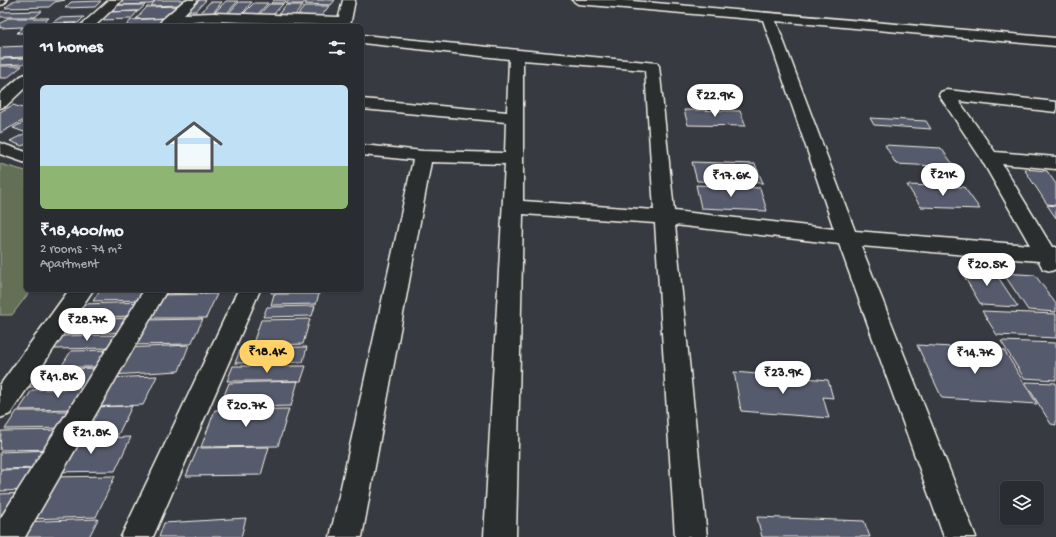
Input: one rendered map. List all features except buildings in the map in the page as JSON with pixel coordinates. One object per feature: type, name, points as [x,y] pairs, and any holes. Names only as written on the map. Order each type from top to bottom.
[{"type":"street","points":[[89,24],[116,0]]},
{"type":"street","points":[[167,22],[192,0]]},
{"type":"street","points":[[167,22],[213,17],[343,24],[349,0]]},
{"type":"street","points":[[578,0],[768,18],[1056,42]]},
{"type":"street","points":[[768,18],[847,238],[960,537]]},
{"type":"street","points":[[364,39],[516,55],[652,66],[691,537]]},
{"type":"street","points":[[500,537],[513,207],[516,55]]},
{"type":"street","points":[[0,103],[24,81]]},
{"type":"street","points":[[1052,260],[989,157],[947,96],[1056,107]]},
{"type":"street","points":[[364,104],[515,118]]},
{"type":"street","points":[[0,148],[24,157]]},
{"type":"street","points":[[364,150],[423,156],[514,159]]},
{"type":"street","points":[[346,537],[423,156]]},
{"type":"street","points":[[989,157],[1056,163]]},
{"type":"street","points":[[513,207],[664,217],[1052,260]]},
{"type":"street","points":[[0,406],[81,292]]},
{"type":"street","points":[[7,537],[155,292]]},
{"type":"street","points":[[137,537],[248,292]]},
{"type":"green space","points":[[0,164],[24,170],[24,292],[29,292],[12,315],[0,315]]}]
